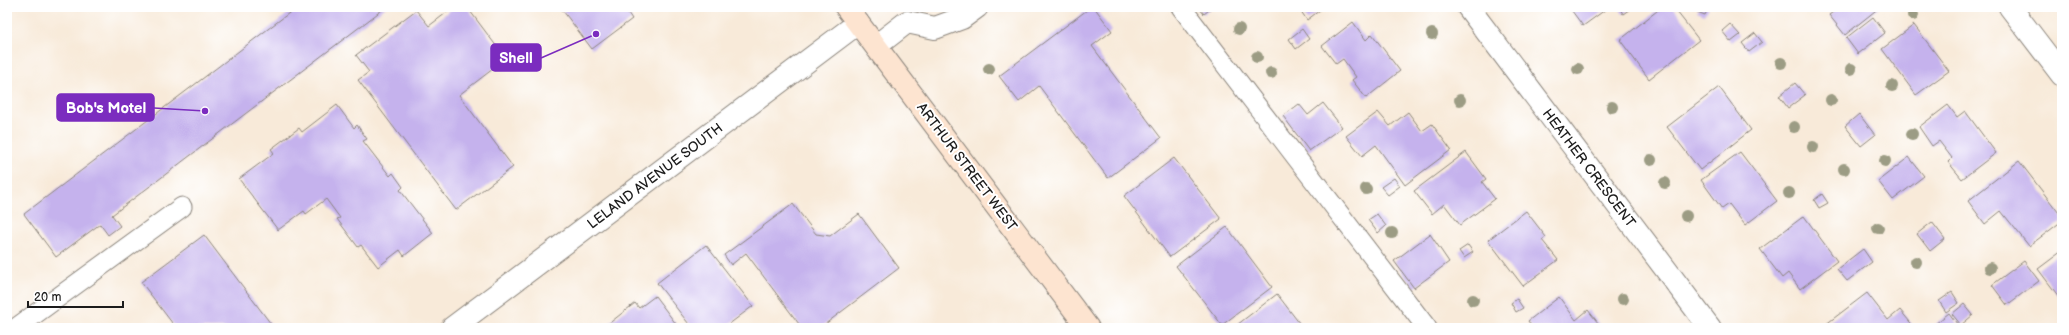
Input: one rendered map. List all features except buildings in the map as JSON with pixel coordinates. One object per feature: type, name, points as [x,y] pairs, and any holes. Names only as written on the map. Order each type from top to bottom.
[{"type":"main road","name":"ARTHUR STREET WEST","points":[[852,15],[1088,328]]},
{"type":"street","points":[[876,46],[907,14],[935,28],[962,18],[977,7]]},
{"type":"street","name":"HEATHER CRESCENT","points":[[1468,7],[1710,328]]},
{"type":"street","points":[[2010,7],[2062,75]]},
{"type":"street","name":"LELAND AVENUE SOUTH","points":[[452,328],[852,15]]},
{"type":"lane","points":[[1181,7],[1427,328]]},
{"type":"lane","points":[[16,328],[182,207]]},
{"type":"place","name":"Shell","points":[[596,34]]},
{"type":"place","name":"Bob's Motel","points":[[205,111]]}]
